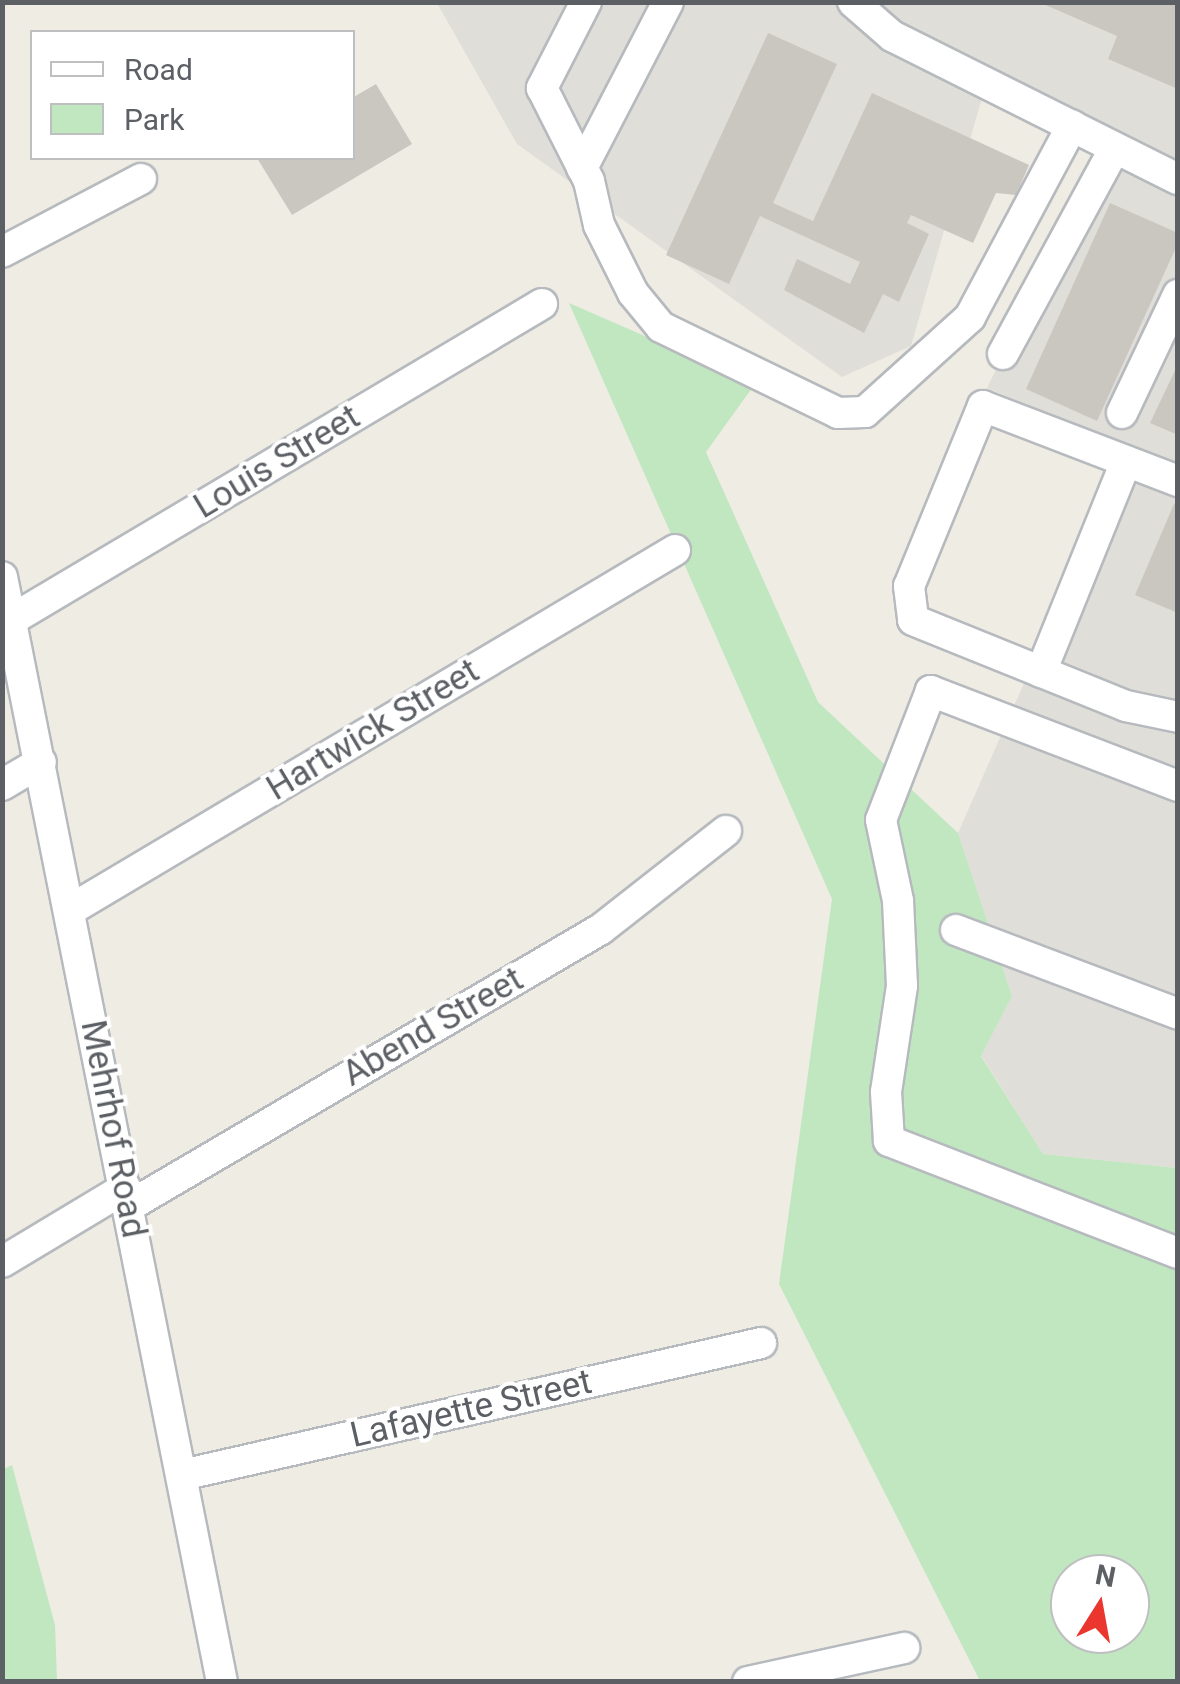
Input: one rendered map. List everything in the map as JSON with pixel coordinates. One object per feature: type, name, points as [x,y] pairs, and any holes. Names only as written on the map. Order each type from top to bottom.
[{"type":"street","points":[[586,2],[542,88],[582,168],[608,242],[633,293],[661,327],[838,413],[866,412],[970,318],[1072,126]]},
{"type":"street","points":[[582,168],[668,2]]},
{"type":"street","points":[[853,2],[892,36],[1178,179]]},
{"type":"street","points":[[1003,354],[1115,148]]},
{"type":"street","points":[[2,252],[141,180]]},
{"type":"street","points":[[1122,413],[1178,296]]},
{"type":"street","name":"Louis Street","points":[[12,620],[542,304]]},
{"type":"street","points":[[1167,477],[983,406],[909,586],[914,620],[1126,706],[1178,717]]},
{"type":"street","points":[[1041,672],[1126,462]]},
{"type":"street","name":"Hartwick Street","points":[[70,910],[675,550]]},
{"type":"street","name":"Mehrhof Road","points":[[2,577],[222,1682]]},
{"type":"street","points":[[1178,786],[931,690],[880,820],[898,900],[902,986],[886,1092],[889,1140],[1178,1253]]},
{"type":"street","points":[[2,785],[41,762]]},
{"type":"street","name":"Abend Street","points":[[2,1262],[127,1197],[601,929],[726,832]]},
{"type":"street","points":[[956,930],[1178,1014]]},
{"type":"street","name":"Lafayette Street","points":[[182,1475],[761,1343]]},
{"type":"street","points":[[748,1682],[904,1648]]},
{"type":"shaded area","points":[[437,3],[1177,3],[1177,1168],[1043,1154],[981,1055],[1012,996],[958,833],[1129,445],[987,388],[1101,154],[982,98],[911,346],[842,377],[517,144]]},
{"type":"green space","points":[[569,303],[755,384],[706,452],[818,702],[958,833],[1012,996],[981,1056],[1043,1154],[1177,1168],[1177,1681],[980,1681],[779,1284],[832,899]]},
{"type":"green space","points":[[12,1465],[55,1625],[57,1681],[3,1681],[2,1470]]},
{"type":"building","points":[[1041,3],[1178,3],[1178,89],[1108,59],[1117,36]]},
{"type":"building","points":[[768,33],[837,64],[773,203],[813,221],[872,93],[1029,165],[1016,195],[996,193],[973,243],[911,215],[907,223],[929,234],[899,302],[883,294],[864,333],[784,290],[797,259],[850,284],[860,262],[760,216],[729,284],[666,255]]},
{"type":"building","points":[[376,84],[412,144],[292,215],[258,160],[355,160],[355,96]]},
{"type":"building","points":[[1110,203],[1178,233],[1178,243],[1097,421],[1026,389]]},
{"type":"building","points":[[1178,364],[1178,435],[1150,423]]},
{"type":"building","points":[[1174,504],[1178,506],[1178,613],[1135,595]]}]
